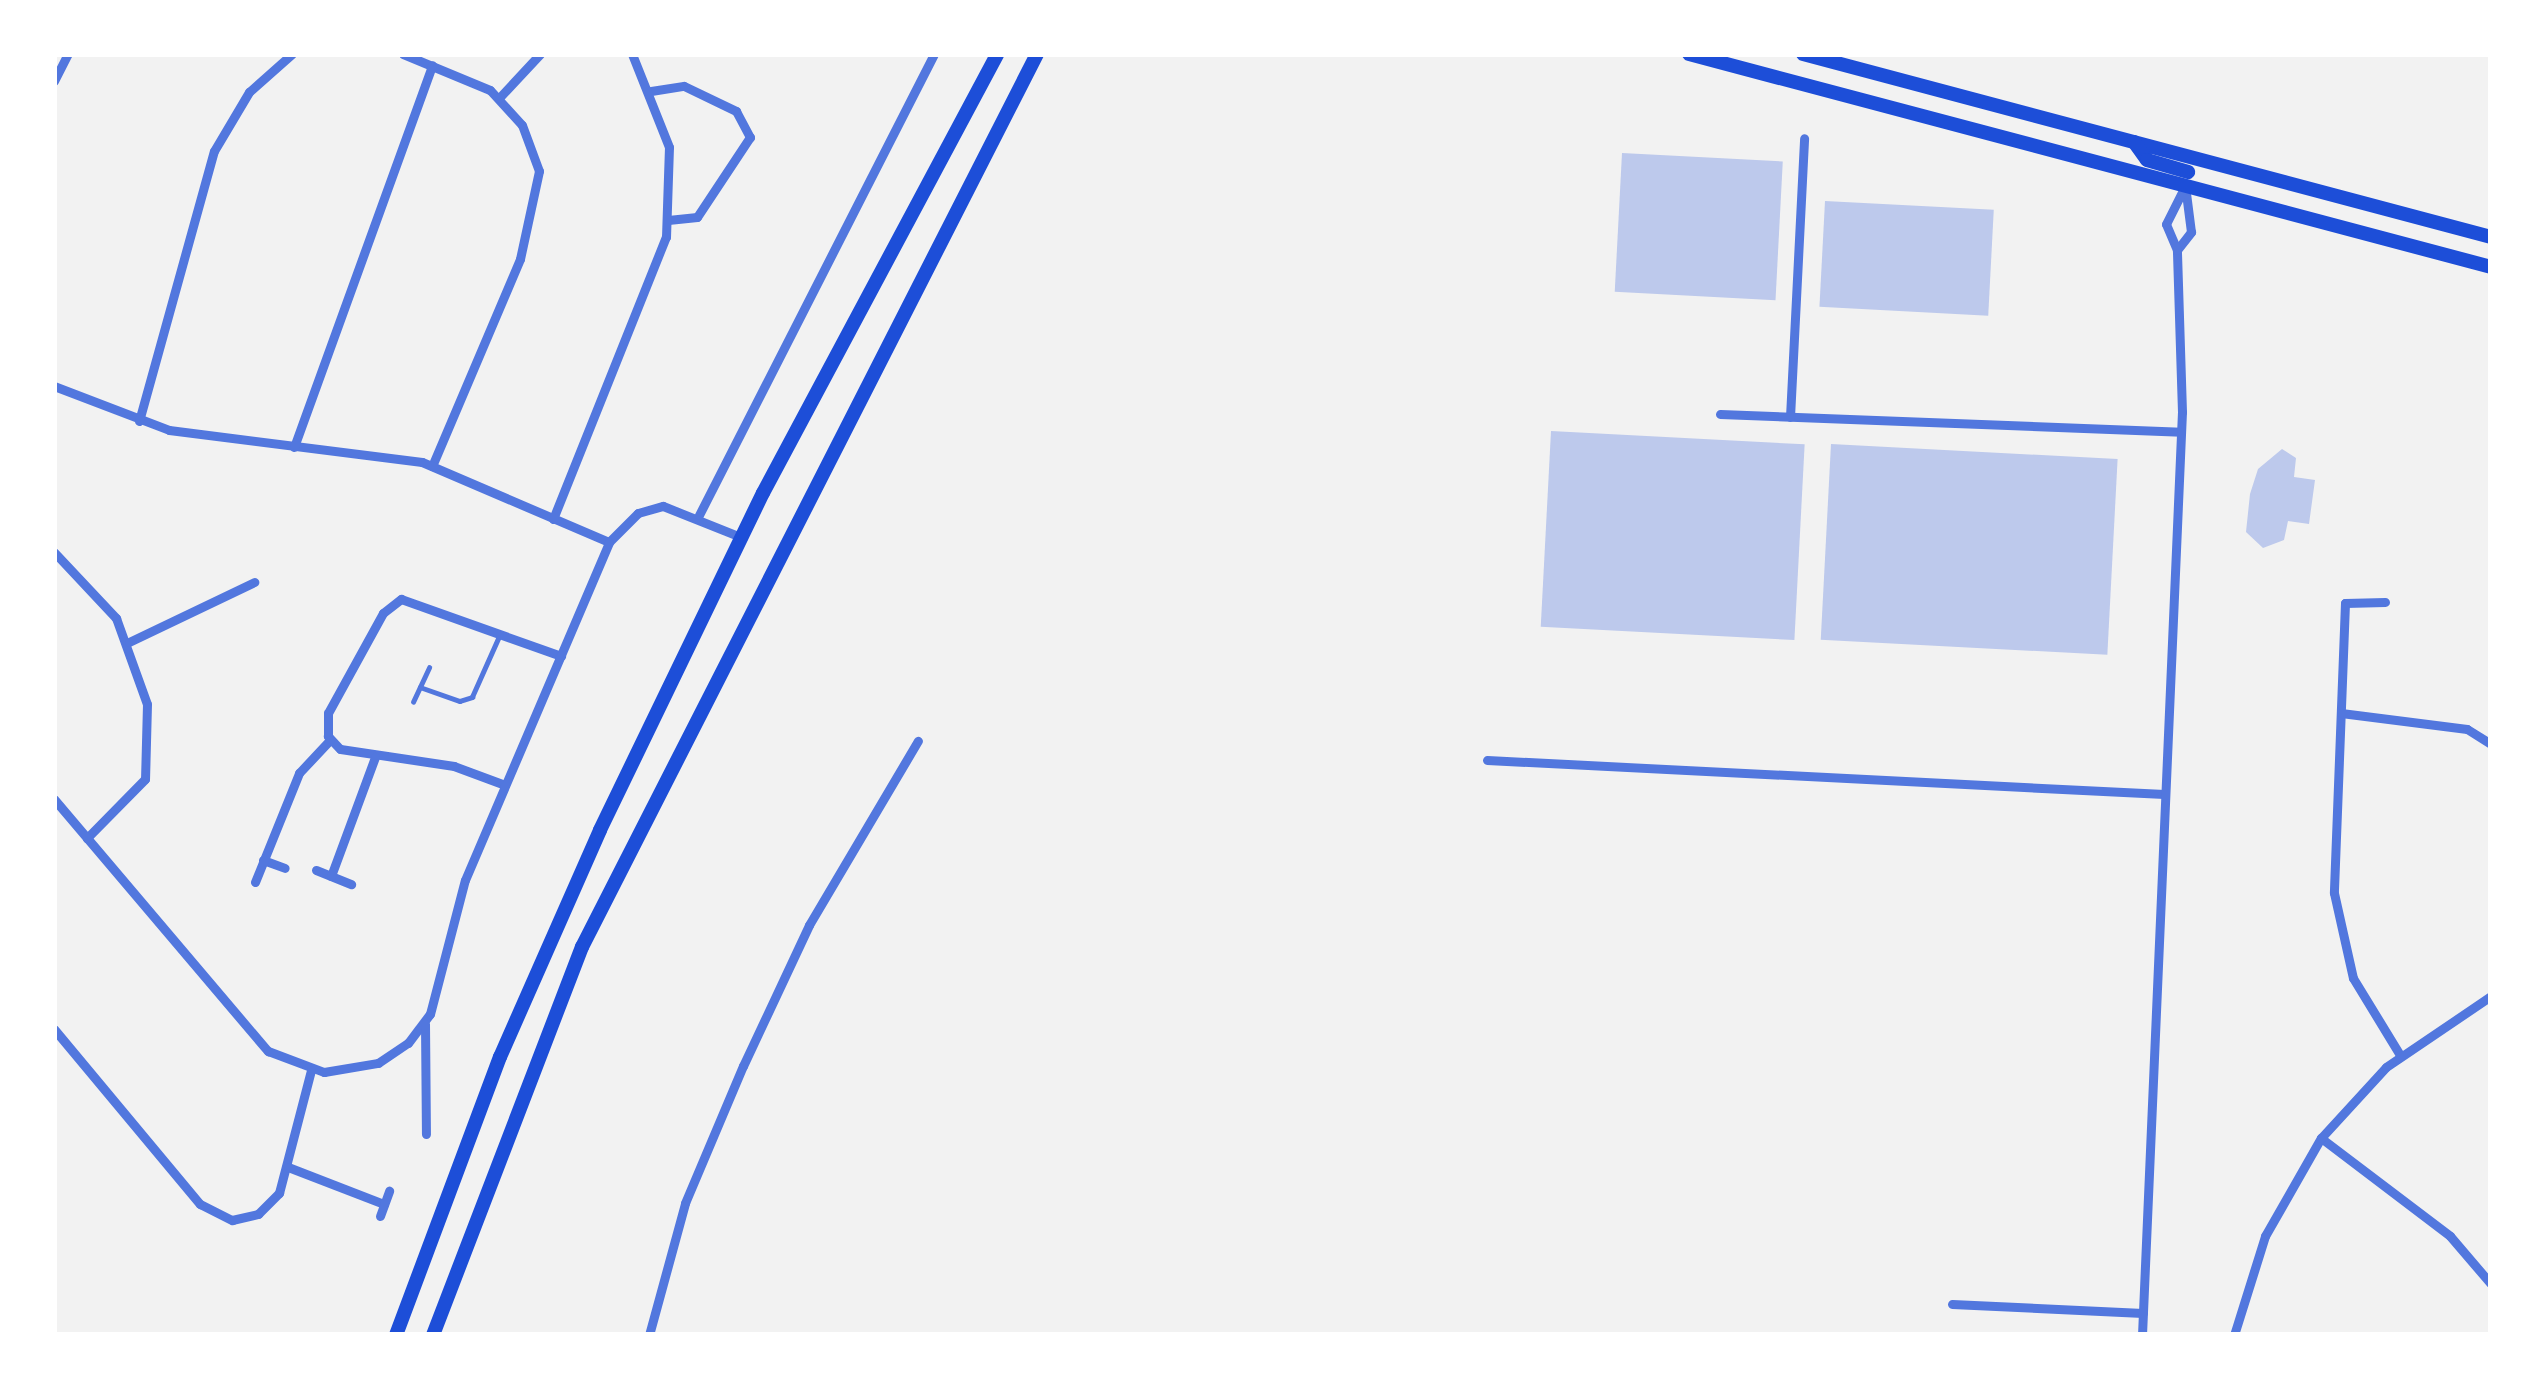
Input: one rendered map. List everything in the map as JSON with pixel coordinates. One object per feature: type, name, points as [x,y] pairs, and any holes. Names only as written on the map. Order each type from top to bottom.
[{"type":"main road","points":[[396,1335],[538,964],[742,538],[982,80],[1001,54]]},
{"type":"main road","points":[[433,1335],[582,947],[1036,54]]},
{"type":"main road","points":[[1689,54],[2188,172],[2491,237]]},
{"type":"main road","points":[[1803,54],[2134,142],[2188,172],[2491,266]]},
{"type":"street","points":[[54,82],[68,54]]},
{"type":"street","points":[[140,421],[214,151],[250,92],[292,54]]},
{"type":"street","points":[[403,54],[499,98],[531,140],[537,203],[432,466]]},
{"type":"street","points":[[499,98],[541,54]]},
{"type":"street","points":[[553,519],[659,261],[668,220],[669,147],[651,91],[632,54]]},
{"type":"street","points":[[699,515],[934,54]]},
{"type":"street","points":[[294,447],[432,65]]},
{"type":"street","points":[[651,91],[684,86],[736,111],[750,137],[697,217],[668,220]]},
{"type":"street","points":[[1790,417],[1804,138]]},
{"type":"street","points":[[2177,250],[2191,232],[2188,172]]},
{"type":"street","points":[[2142,1335],[2181,432],[2177,250],[2166,224],[2188,172]]},
{"type":"street","points":[[54,386],[140,421],[432,466],[608,542]]},
{"type":"street","points":[[1720,414],[2181,432]]},
{"type":"street","points":[[426,1134],[425,1024],[465,880],[608,542],[650,508],[699,515],[742,538]]},
{"type":"street","points":[[54,552],[100,595],[129,642],[146,695],[148,769],[134,798],[87,838]]},
{"type":"street","points":[[129,642],[254,582]]},
{"type":"street","points":[[255,882],[299,773],[330,740],[328,712],[391,604],[413,599],[561,656]]},
{"type":"street","points":[[2385,602],[2345,604],[2335,920],[2366,1005],[2400,1055]]},
{"type":"street","points":[[2341,713],[2467,729],[2491,744]]},
{"type":"street","points":[[330,740],[375,757],[454,766],[505,785]]},
{"type":"street","points":[[649,1335],[685,1203],[743,1066],[808,925],[918,741]]},
{"type":"street","points":[[331,876],[375,757]]},
{"type":"street","points":[[1487,760],[2164,794]]},
{"type":"street","points":[[54,799],[249,1034],[278,1058],[311,1070],[377,1063],[425,1024]]},
{"type":"street","points":[[263,860],[285,868]]},
{"type":"street","points":[[316,870],[351,884]]},
{"type":"street","points":[[2234,1335],[2265,1236],[2321,1138],[2400,1055],[2491,996]]},
{"type":"street","points":[[54,1029],[215,1216],[241,1220],[267,1209],[288,1166],[311,1070]]},
{"type":"street","points":[[2321,1138],[2450,1235],[2490,1279]]},
{"type":"street","points":[[288,1166],[384,1204]]},
{"type":"street","points":[[380,1216],[389,1191]]},
{"type":"street","points":[[1952,1304],[2143,1312]]},
{"type":"lane","points":[[420,687],[460,701],[472,697],[500,634]]},
{"type":"lane","points":[[413,702],[429,667]]},
{"type":"building","points":[[1622,153],[1783,161],[1776,300],[1615,292]]},
{"type":"building","points":[[1825,201],[1994,210],[1988,316],[1819,307]]},
{"type":"building","points":[[1551,431],[1805,444],[1794,640],[1541,627]]},
{"type":"building","points":[[1831,444],[2118,459],[2107,655],[1821,640]]},
{"type":"building","points":[[2282,449],[2296,458],[2294,477],[2315,480],[2309,524],[2288,521],[2284,540],[2263,548],[2246,532],[2250,494],[2258,469]]}]
